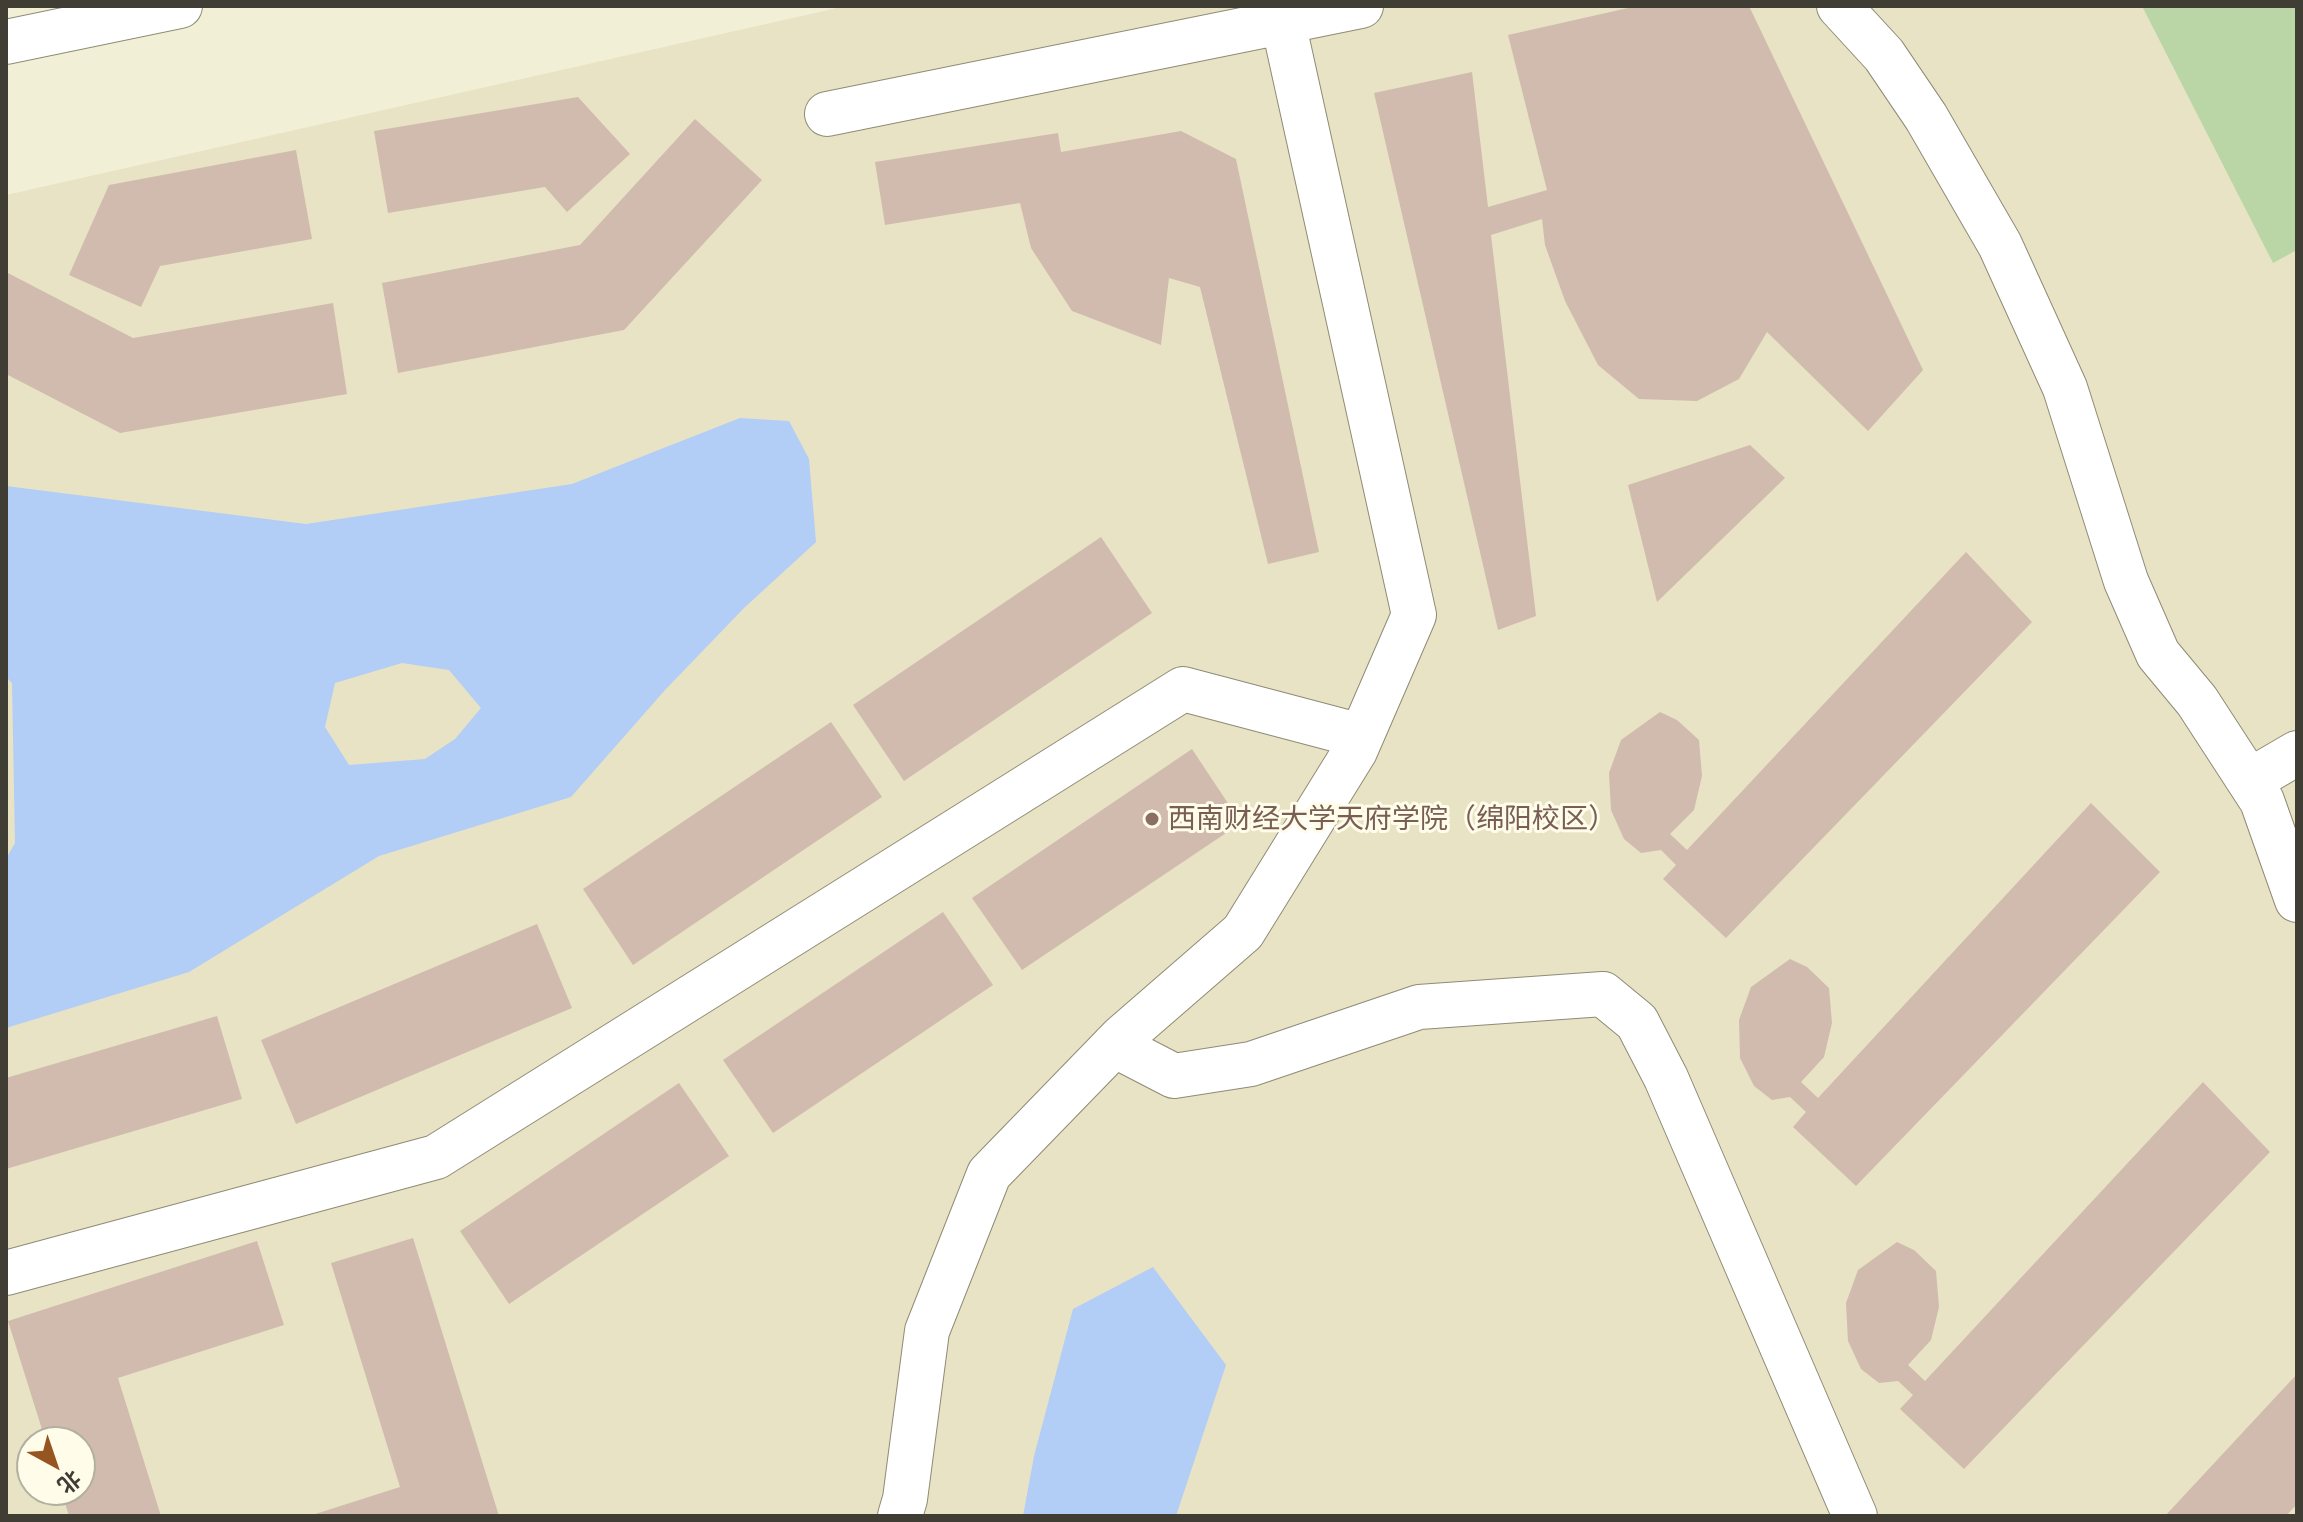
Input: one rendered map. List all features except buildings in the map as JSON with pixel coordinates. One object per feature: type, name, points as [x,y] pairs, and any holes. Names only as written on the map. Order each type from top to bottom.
[{"type":"main road","points":[[6,42],[180,6]]},
{"type":"main road","points":[[827,114],[1361,6]]},
{"type":"main road","points":[[1839,6],[1884,55],[1926,117],[2000,245],[2065,388],[2126,581],[2158,654],[2197,701],[2262,801],[2297,900]]},
{"type":"main road","points":[[900,1516],[905,1499],[927,1331],[989,1174],[1114,1045],[1243,932],[1355,751],[1414,615],[1283,22]]},
{"type":"main road","points":[[6,1273],[436,1157],[1183,689],[1361,736]]},
{"type":"main road","points":[[2249,781],[2297,753]]},
{"type":"main road","points":[[1114,1045],[1174,1076],[1251,1064],[1419,1007],[1603,994],[1637,1022],[1666,1078],[1855,1516]]},
{"type":"shaded area","name":"西南财经大学天府学院（绵阳校区）","points":[[846,6],[2297,6],[2297,1516],[6,1516],[6,195]]},
{"type":"green space","points":[[2142,6],[2297,6],[2297,250],[2273,263]]},
{"type":"water","points":[[740,418],[789,421],[809,459],[816,542],[744,608],[665,690],[571,797],[379,856],[189,972],[6,1028],[6,859],[15,843],[12,683],[6,677],[6,486],[306,524],[572,484]],"holes":[[[402,663],[449,670],[481,708],[455,739],[425,759],[349,765],[325,727],[335,683]]]},
{"type":"water","points":[[1153,1267],[1226,1365],[1176,1516],[1023,1516],[1034,1456],[1073,1309]]},
{"type":"place","name":"西南财经大学天府学院（绵阳校区）","points":[[1152,819]]}]
